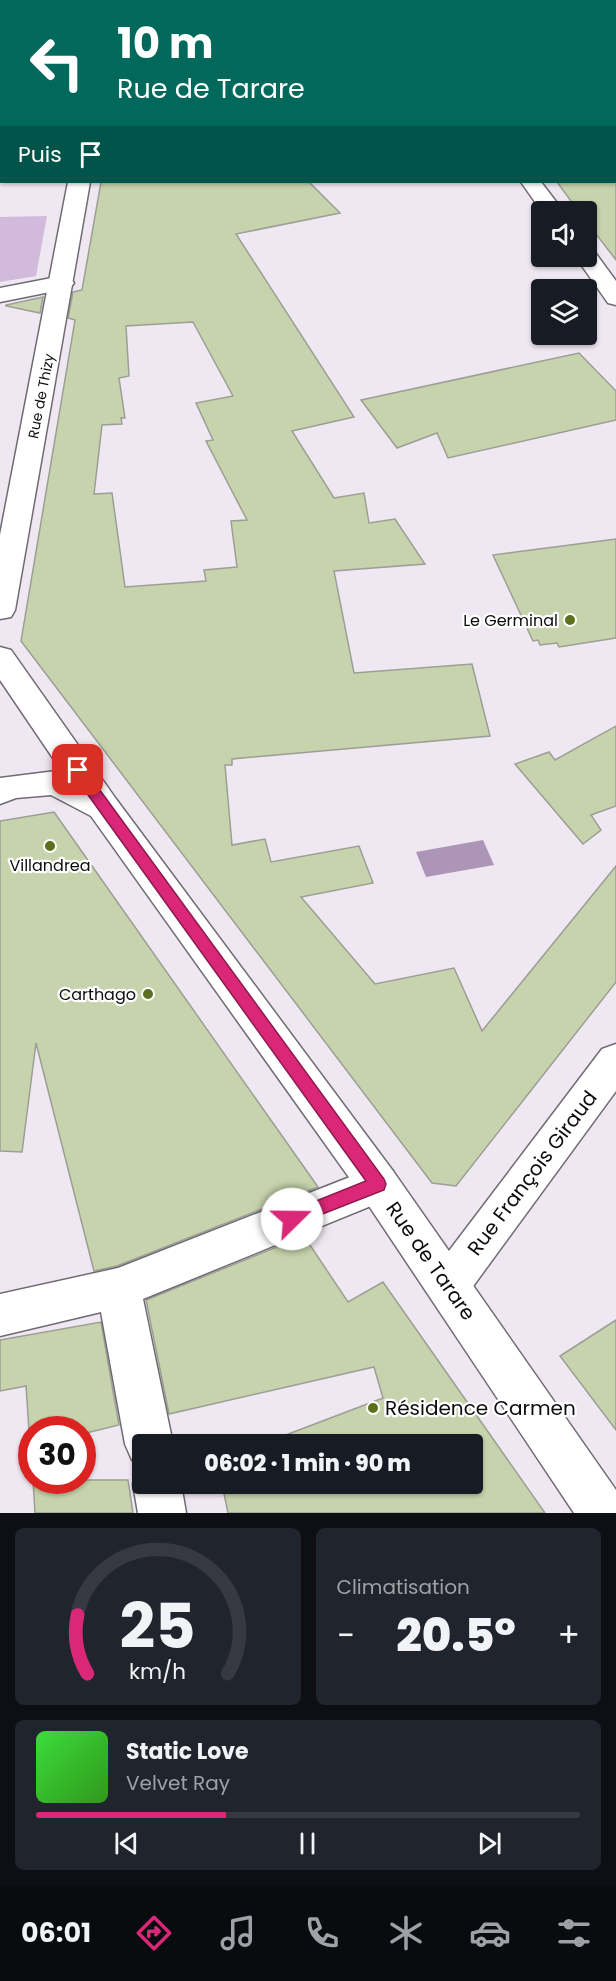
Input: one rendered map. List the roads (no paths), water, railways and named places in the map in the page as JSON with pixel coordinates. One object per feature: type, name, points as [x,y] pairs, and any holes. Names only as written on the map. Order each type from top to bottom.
[{"type":"main road","name":"Rue de Thizy","points":[[0,610],[79,183]]},
{"type":"main road","points":[[532,183],[545,201]]},
{"type":"main road","points":[[594,267],[616,298]]},
{"type":"main road","points":[[0,295],[62,283]]},
{"type":"main road","name":"Rue de Tarare","points":[[0,657],[104,808],[378,1184],[603,1513]]},
{"type":"main road","name":"Rue de Tarare","points":[[0,792],[10,787],[56,783],[104,808]]},
{"type":"main road","name":"Rue François Giraud","points":[[448,1286],[616,1060]]},
{"type":"main road","points":[[0,1315],[119,1288],[378,1184]]},
{"type":"main road","points":[[119,1288],[147,1434]]},
{"type":"main road","points":[[159,1494],[162,1513]]},
{"type":"place","name":"Le Germinal","points":[[570,620]]},
{"type":"place","name":"Villandrea","points":[[50,846]]},
{"type":"place","name":"Carthago","points":[[148,994]]},
{"type":"place","name":"Résidence Carmen","points":[[373,1408]]}]
